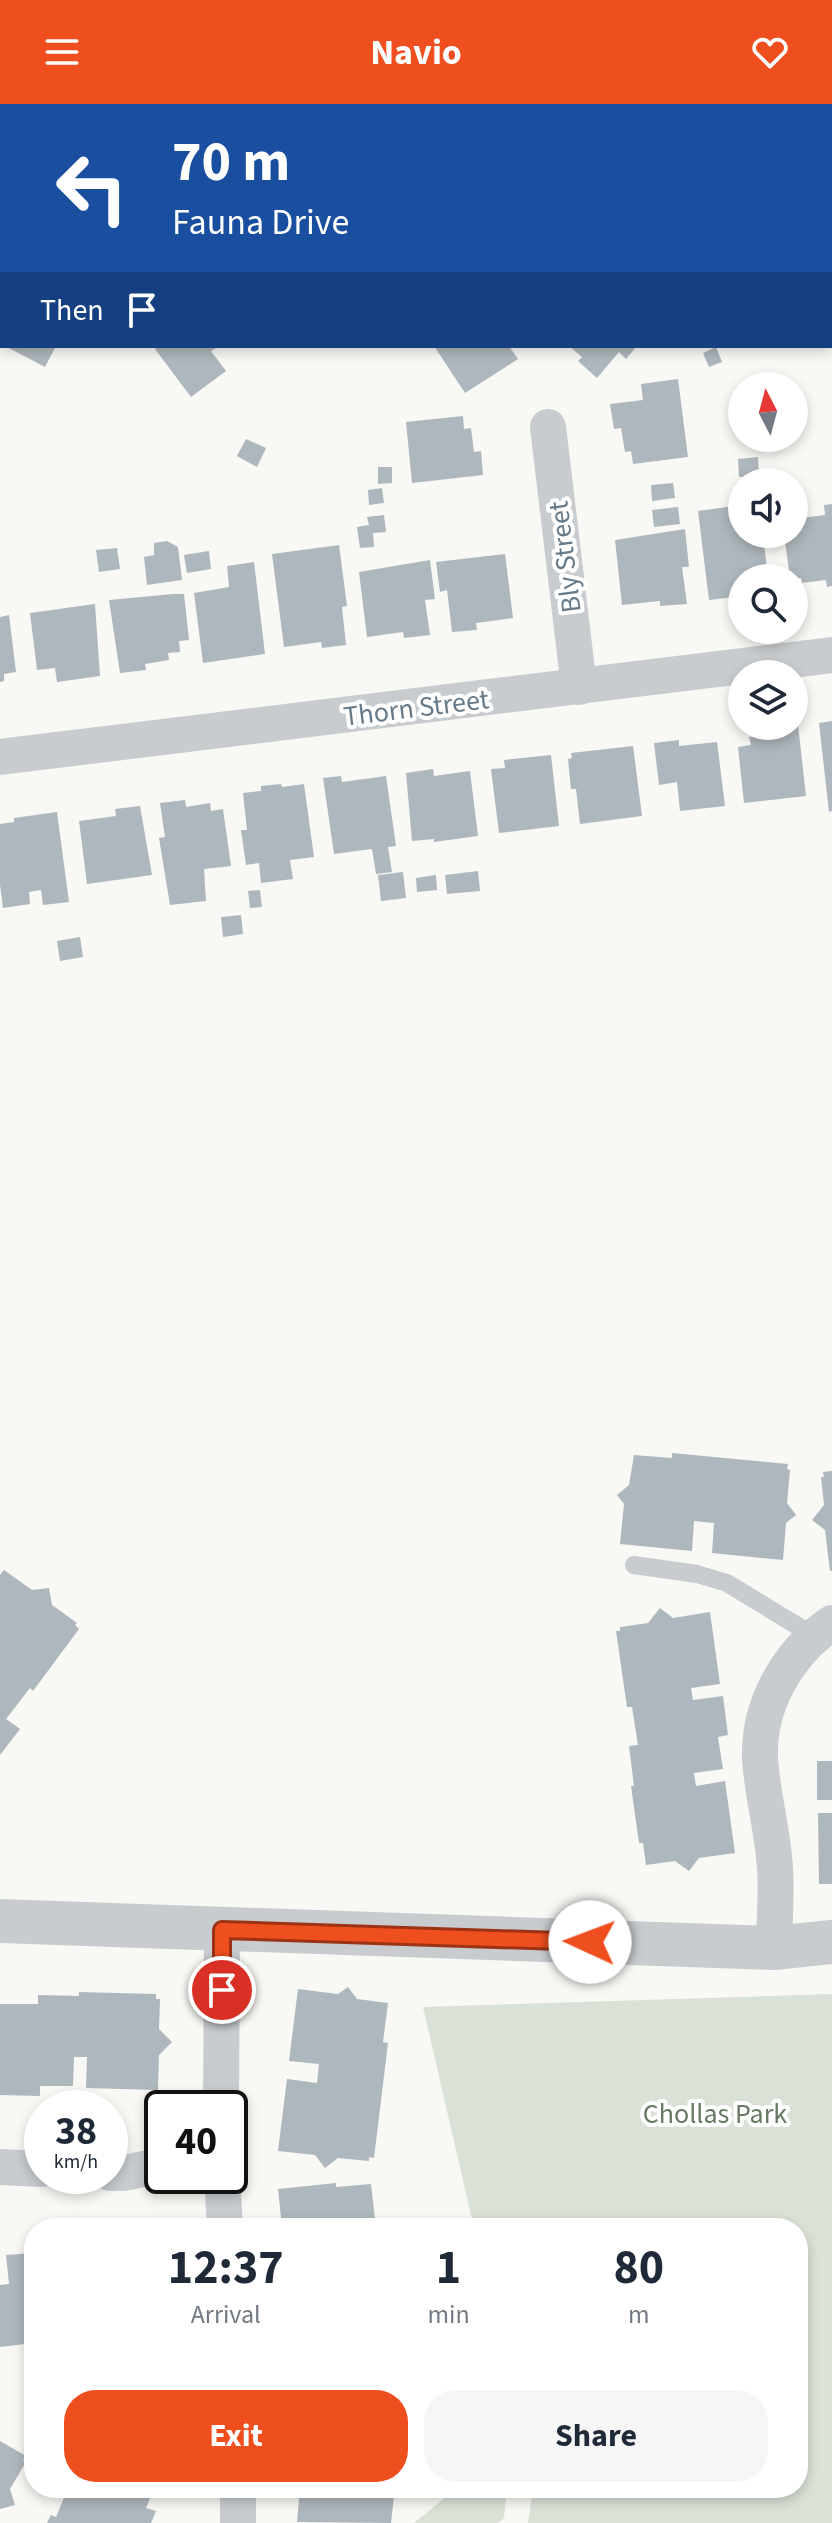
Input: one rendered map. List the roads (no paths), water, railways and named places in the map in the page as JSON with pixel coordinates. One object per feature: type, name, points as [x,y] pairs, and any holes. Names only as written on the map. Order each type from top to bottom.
[{"type":"street","name":"Bly Street","points":[[548,427],[579,687]]},
{"type":"street","name":"Thorn Street","points":[[0,757],[832,655]]},
{"type":"street","points":[[774,1948],[775,1868],[760,1758],[762,1735],[766,1711],[786,1668],[823,1630]]},
{"type":"street","points":[[0,1921],[774,1948],[832,1942]]},
{"type":"street","points":[[221,2090],[222,1930]]},
{"type":"street","points":[[0,2167],[24,2168]]},
{"type":"street","points":[[223,2194],[224,2218]]},
{"type":"street","points":[[238,2498],[238,2523]]},
{"type":"lane","points":[[634,1565],[697,1574],[727,1583],[823,1630]]},
{"type":"park label","name":"Chollas Park","points":[[715,2113]]}]
